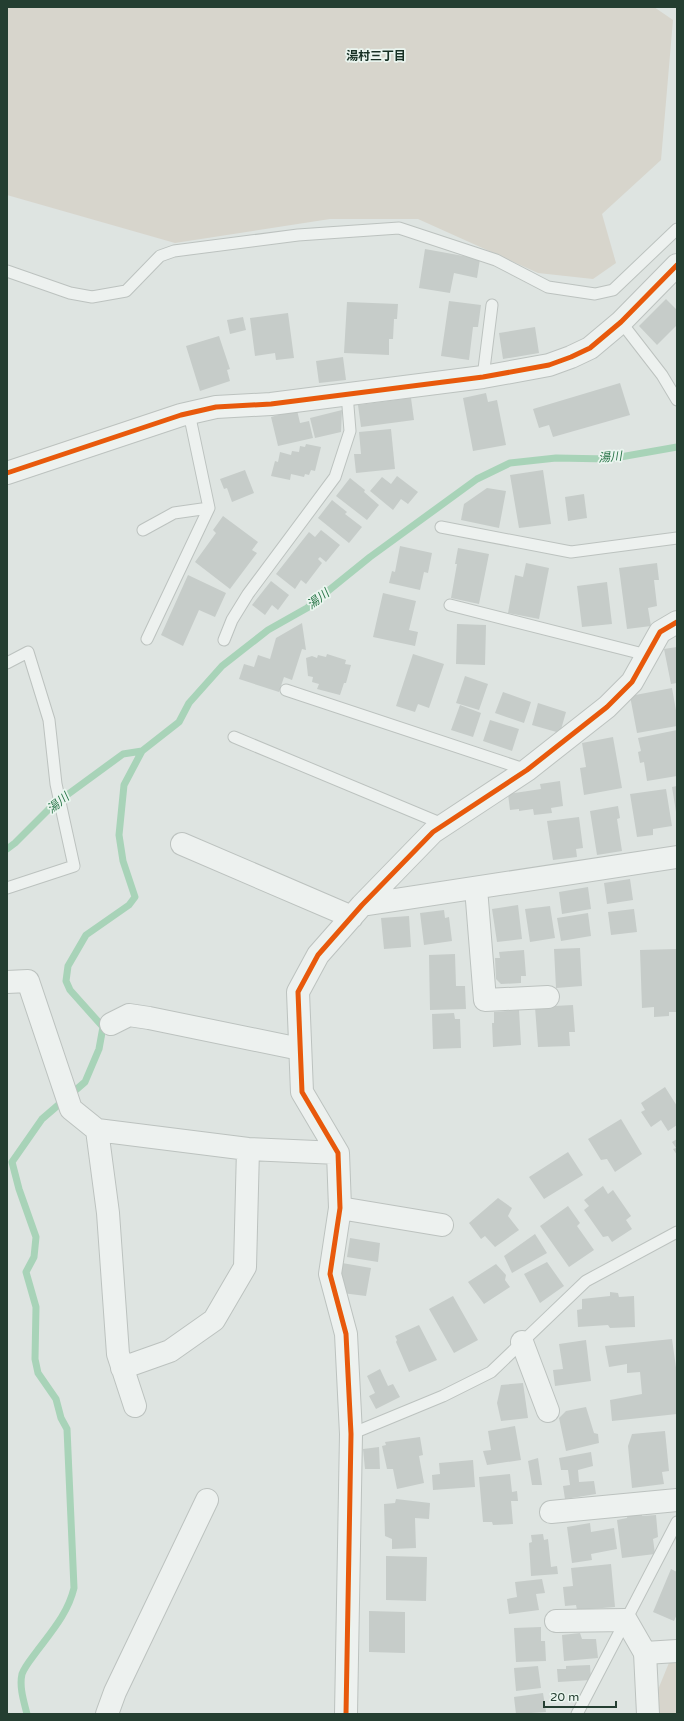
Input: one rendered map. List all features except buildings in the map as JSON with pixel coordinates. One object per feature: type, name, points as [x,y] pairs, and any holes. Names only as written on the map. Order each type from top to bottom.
[{"type":"street","points":[[7,473],[189,413],[216,407],[271,404],[483,377],[549,365],[590,348],[620,322],[677,265]]},
{"type":"street","points":[[346,1714],[351,1434],[346,1334],[330,1274],[340,1208],[338,1153],[302,1092],[298,992],[318,954],[433,832],[527,770],[607,707],[632,682],[660,632],[677,622]]},
{"type":"street","points":[[182,844],[357,911],[476,888],[677,857]]},
{"type":"street","points":[[476,888],[485,1000],[548,997]]},
{"type":"street","points":[[7,982],[28,981],[71,1109],[97,1130],[248,1149],[338,1153]]},
{"type":"street","points":[[111,1024],[130,1015],[300,1049]]},
{"type":"street","points":[[97,1130],[108,1212],[118,1354],[135,1406]]},
{"type":"street","points":[[122,1368],[170,1351],[214,1320],[245,1267],[248,1149]]},
{"type":"street","points":[[340,1208],[442,1225]]},
{"type":"street","points":[[522,1342],[548,1411]]},
{"type":"street","points":[[107,1714],[115,1692],[207,1500]]},
{"type":"street","points":[[551,1512],[677,1500]]},
{"type":"street","points":[[556,1622],[626,1620],[645,1653],[648,1714]]},
{"type":"street","points":[[645,1653],[677,1651]]},
{"type":"lane","points":[[7,271],[70,293],[92,297],[126,291],[160,256],[174,251],[298,235],[399,228],[496,260],[548,287],[595,294],[613,290],[677,229]]},
{"type":"lane","points":[[483,377],[492,305]]},
{"type":"lane","points":[[620,322],[662,376],[677,400]]},
{"type":"lane","points":[[224,640],[232,620],[248,594],[335,477],[350,430],[347,394]]},
{"type":"lane","points":[[147,639],[209,508],[189,413]]},
{"type":"lane","points":[[143,530],[174,513],[209,508]]},
{"type":"lane","points":[[441,527],[571,552],[677,538]]},
{"type":"lane","points":[[450,605],[647,655]]},
{"type":"lane","points":[[7,663],[28,652],[49,720],[56,784],[74,866],[7,888]]},
{"type":"lane","points":[[286,690],[527,770]]},
{"type":"lane","points":[[234,737],[445,825]]},
{"type":"lane","points":[[351,1434],[443,1396],[491,1372],[586,1281],[677,1232]]},
{"type":"lane","points":[[577,1714],[677,1522]]},
{"type":"shaded area","points":[[7,7],[654,7],[673,20],[661,160],[602,214],[616,263],[593,279],[538,273],[418,219],[330,219],[175,243],[7,195]]},
{"type":"shaded area","points":[[677,1651],[677,1714],[648,1714],[673,1653]]},
{"type":"waterway","name":"湯川","points":[[7,849],[52,806],[123,754],[142,751],[179,722],[189,703],[222,666],[268,630],[307,608],[370,557],[477,479],[510,463],[556,458],[609,459],[677,447]]},
{"type":"waterway","points":[[27,1714],[21,1689],[22,1674],[64,1614],[74,1588],[67,1429],[61,1418],[56,1399],[38,1373],[35,1359],[36,1307],[26,1272],[34,1257],[36,1237],[19,1189],[12,1162],[42,1119],[85,1082],[99,1049],[103,1027],[70,990],[66,981],[68,966],[86,935],[129,905],[135,897],[123,861],[119,835],[124,785],[142,751]]},
{"type":"cycle path","points":[[7,473],[181,415],[216,407],[271,404],[483,377],[549,365],[590,348],[621,322],[677,265]]},
{"type":"cycle path","points":[[346,1714],[351,1434],[346,1334],[330,1274],[340,1208],[338,1153],[302,1092],[298,992],[318,955],[362,905],[433,832],[527,770],[607,707],[632,682],[660,632],[677,622]]},
{"type":"district","name":"湯村三丁目","points":[[376,56]]}]
